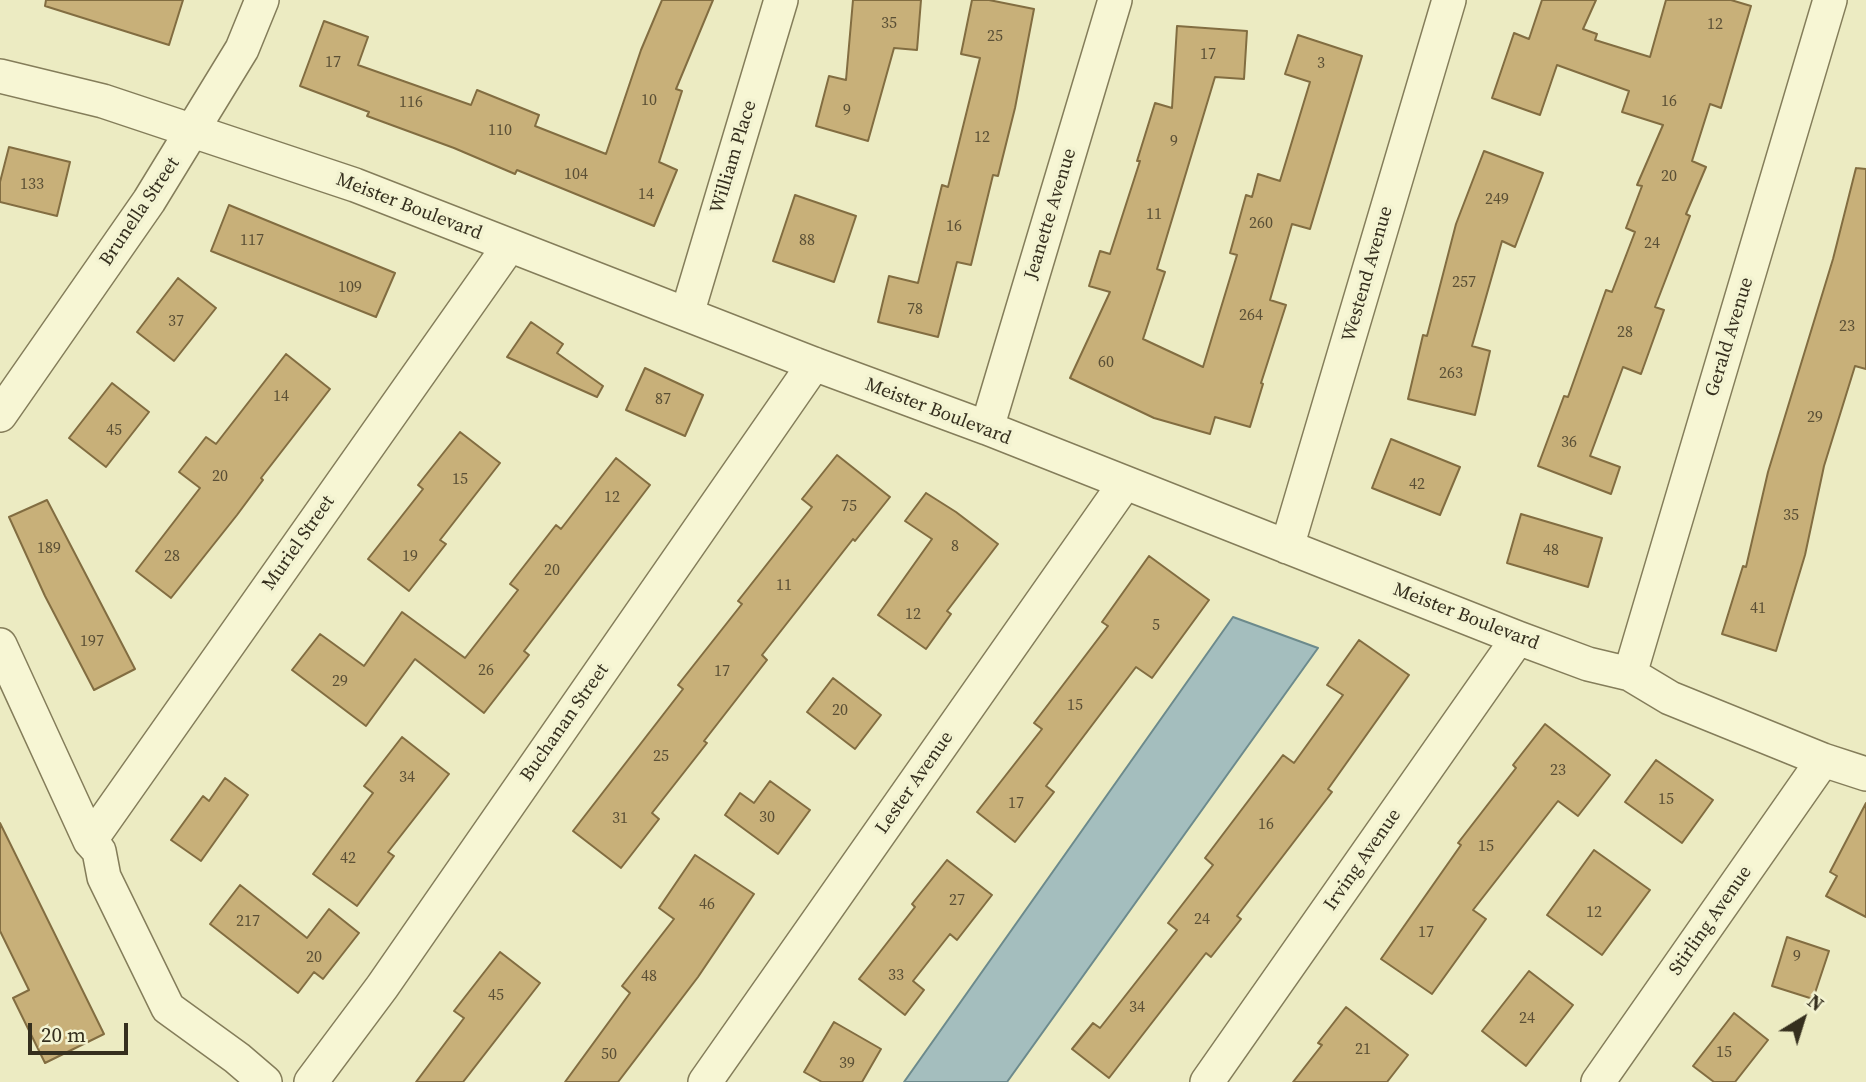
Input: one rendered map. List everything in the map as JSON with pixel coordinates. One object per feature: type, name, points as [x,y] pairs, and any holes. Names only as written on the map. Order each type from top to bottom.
[{"type":"street","name":"Brunella Street","points":[[0,415],[149,201],[194,130],[242,49],[262,0]]},
{"type":"street","name":"William Place","points":[[687,314],[781,0]]},
{"type":"street","name":"Jeanette Avenue","points":[[987,428],[1115,0]]},
{"type":"street","name":"Westend Avenue","points":[[1287,547],[1449,0]]},
{"type":"street","name":"Gerald Avenue","points":[[1630,674],[1830,0]]},
{"type":"street","name":"Meister Boulevard","points":[[0,76],[103,101],[355,185],[814,364],[987,428],[1518,638],[1588,664],[1630,674],[1670,698],[1824,760],[1866,774]]},
{"type":"street","name":"Muriel Street","points":[[90,841],[509,246]]},
{"type":"street","name":"Buchanan Street","points":[[312,1081],[390,975],[814,364]]},
{"type":"street","name":"Lester Avenue","points":[[705,1082],[1125,483]]},
{"type":"street","name":"Irving Avenue","points":[[1207,1082],[1518,638]]},
{"type":"street","points":[[0,645],[90,841],[99,851],[104,877],[168,1008],[265,1082]]},
{"type":"street","name":"Stirling Avenue","points":[[1598,1082],[1824,760]]},
{"type":"water","points":[[1233,617],[1318,648],[1007,1082],[904,1082]]},
{"type":"building","points":[[46,0],[183,0],[169,45],[45,6]]},
{"type":"building","points":[[662,0],[713,0],[676,89],[682,91],[659,162],[677,170],[654,226],[517,170],[515,174],[367,116],[369,112],[300,86],[324,21],[368,37],[358,65],[471,105],[477,90],[539,115],[535,126],[606,154],[641,50]]},
{"type":"building","points":[[853,0],[921,0],[917,50],[894,48],[868,141],[816,126],[829,76],[846,80]]},
{"type":"building","points":[[972,0],[989,0],[1034,9],[1015,108],[998,176],[993,175],[971,265],[957,262],[938,337],[878,322],[889,276],[918,283],[942,185],[948,187],[980,58],[961,54]]},
{"type":"building","points":[[1542,0],[1596,0],[1583,29],[1597,34],[1595,40],[1650,57],[1666,0],[1731,0],[1751,6],[1721,108],[1710,104],[1692,161],[1706,167],[1686,214],[1690,216],[1655,307],[1664,310],[1641,374],[1623,367],[1590,456],[1620,467],[1611,494],[1538,466],[1564,396],[1568,397],[1606,290],[1612,292],[1635,232],[1626,228],[1642,186],[1637,185],[1663,125],[1622,112],[1629,91],[1557,65],[1540,115],[1492,98],[1514,33],[1529,39]]},
{"type":"building","points":[[1177,26],[1247,31],[1244,79],[1215,77],[1157,269],[1165,272],[1143,339],[1203,367],[1237,255],[1230,253],[1246,195],[1252,197],[1258,174],[1280,181],[1310,82],[1285,74],[1298,35],[1362,56],[1310,229],[1292,224],[1270,300],[1286,305],[1250,427],[1215,417],[1210,434],[1154,418],[1070,378],[1110,292],[1089,286],[1100,251],[1110,254],[1140,161],[1137,161],[1155,103],[1172,108]]},
{"type":"building","points":[[9,147],[70,162],[57,216],[0,202],[0,182]]},
{"type":"building","points":[[1484,151],[1543,173],[1515,247],[1502,241],[1472,346],[1490,351],[1475,415],[1408,399],[1423,335],[1427,336],[1456,224]]},
{"type":"building","points":[[1856,168],[1866,169],[1866,369],[1855,366],[1824,466],[1805,555],[1776,651],[1722,634],[1743,566],[1746,567],[1768,472],[1833,259]]},
{"type":"building","points":[[795,195],[856,216],[834,282],[773,261]]},
{"type":"building","points":[[229,205],[395,273],[376,317],[211,251]]},
{"type":"building","points":[[178,278],[216,308],[174,361],[137,332]]},
{"type":"building","points":[[531,322],[563,344],[557,353],[603,386],[597,397],[507,357]]},
{"type":"building","points":[[286,354],[330,389],[261,478],[263,480],[237,515],[171,598],[136,571],[200,488],[179,472],[206,437],[216,444]]},
{"type":"building","points":[[645,368],[703,395],[685,436],[626,410]]},
{"type":"building","points":[[112,383],[149,412],[106,467],[69,438]]},
{"type":"building","points":[[460,432],[500,463],[440,540],[446,544],[409,591],[368,559],[423,489],[418,485]]},
{"type":"building","points":[[1391,439],[1460,467],[1440,515],[1372,488]]},
{"type":"building","points":[[837,455],[890,497],[855,541],[853,539],[762,655],[767,660],[652,813],[659,819],[621,868],[573,831],[683,689],[678,685],[742,604],[738,601],[812,507],[802,499]]},
{"type":"building","points":[[616,458],[650,485],[524,651],[529,655],[484,713],[415,659],[366,726],[292,670],[320,634],[364,666],[402,612],[465,658],[518,590],[510,584],[556,525],[561,529]]},
{"type":"building","points":[[926,493],[998,544],[947,611],[951,614],[926,649],[878,615],[932,539],[905,521]]},
{"type":"building","points":[[47,500],[135,669],[94,690],[45,596],[9,517]]},
{"type":"building","points":[[1521,514],[1602,538],[1588,587],[1507,563]]},
{"type":"building","points":[[1149,556],[1209,600],[1152,678],[1136,667],[1046,786],[1054,792],[1015,842],[977,812],[1042,729],[1034,723],[1108,626],[1102,622]]},
{"type":"building","points":[[1359,640],[1409,675],[1328,789],[1332,792],[1237,916],[1241,919],[1211,957],[1206,953],[1109,1078],[1072,1049],[1093,1023],[1100,1028],[1177,930],[1168,923],[1213,865],[1205,858],[1283,755],[1294,763],[1343,695],[1327,685]]},
{"type":"building","points":[[833,678],[881,715],[855,749],[807,712]]},
{"type":"building","points":[[1545,724],[1610,775],[1578,816],[1558,801],[1473,910],[1486,919],[1432,994],[1381,959],[1461,845],[1458,843],[1516,768],[1513,765]]},
{"type":"building","points":[[402,737],[449,774],[388,852],[394,856],[357,906],[313,874],[373,793],[364,786]]},
{"type":"building","points":[[1656,760],[1713,800],[1682,843],[1625,802]]},
{"type":"building","points":[[225,778],[248,795],[201,861],[171,840],[203,796],[209,801]]},
{"type":"building","points":[[770,781],[810,810],[778,854],[725,815],[740,793],[754,803]]},
{"type":"building","points":[[1866,803],[1866,917],[1826,896],[1837,876],[1830,872]]},
{"type":"building","points":[[0,823],[104,1034],[45,1063],[13,998],[29,990],[0,931]]},
{"type":"building","points":[[1594,850],[1650,890],[1602,955],[1547,915]]},
{"type":"building","points":[[695,855],[754,894],[698,977],[618,1082],[565,1082],[630,993],[622,986],[674,919],[659,908]]},
{"type":"building","points":[[947,860],[992,895],[957,940],[950,934],[913,981],[924,990],[905,1015],[859,979],[915,907],[912,904]]},
{"type":"building","points":[[240,885],[307,938],[329,909],[359,933],[323,979],[314,972],[298,993],[210,924]]},
{"type":"building","points":[[1787,937],[1829,951],[1813,999],[1772,986]]},
{"type":"building","points":[[500,952],[540,983],[463,1082],[416,1082],[464,1018],[454,1011]]},
{"type":"building","points":[[1529,971],[1573,1005],[1526,1066],[1482,1031]]},
{"type":"building","points":[[1346,1007],[1408,1055],[1387,1082],[1293,1082],[1322,1045],[1318,1043]]},
{"type":"building","points":[[1734,1013],[1768,1040],[1735,1082],[1714,1082],[1693,1066]]},
{"type":"building","points":[[834,1022],[881,1049],[862,1082],[822,1082],[804,1072]]}]
